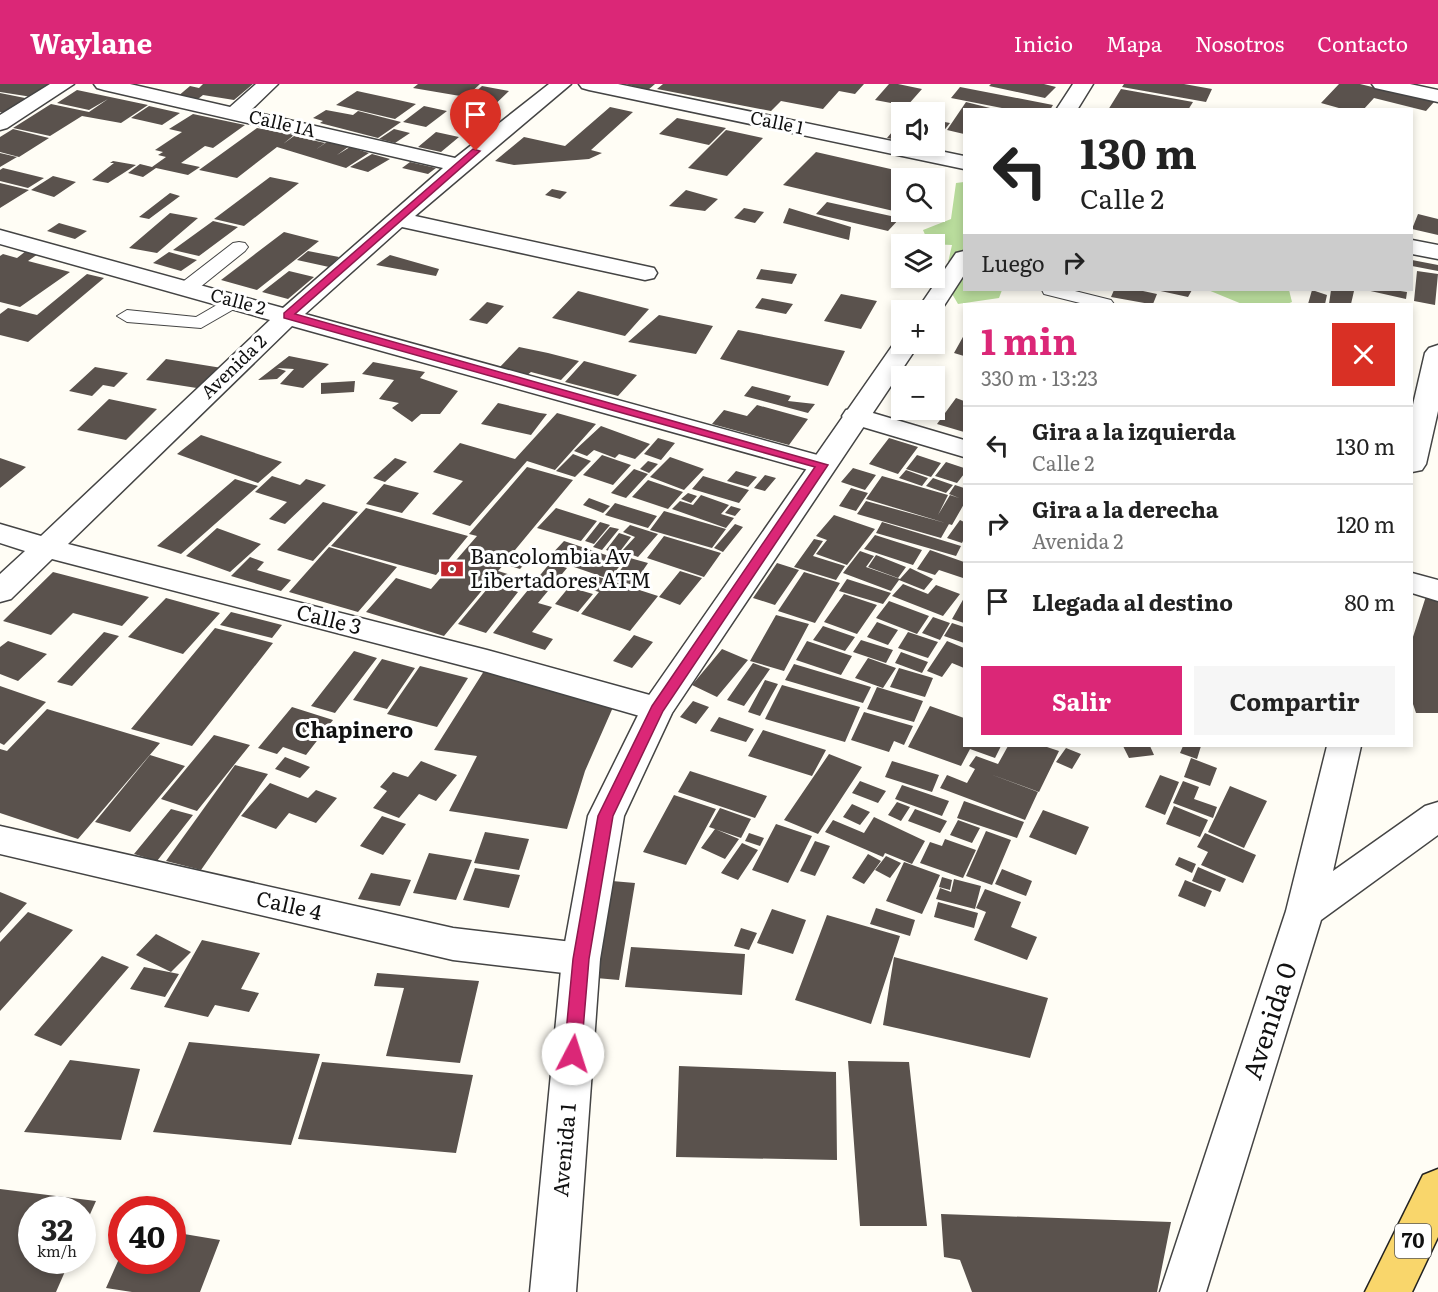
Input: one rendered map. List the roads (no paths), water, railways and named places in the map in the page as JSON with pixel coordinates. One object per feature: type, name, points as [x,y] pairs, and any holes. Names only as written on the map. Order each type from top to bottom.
[{"type":"main road","name":"70","points":[[1388,1292],[1438,1190]]},
{"type":"street","points":[[0,124],[64,84]]},
{"type":"street","name":"Calle 1A","points":[[105,84],[459,165]]},
{"type":"street","points":[[234,114],[268,84]]},
{"type":"street","name":"Avenida 2","points":[[0,592],[288,315],[459,165],[561,84]]},
{"type":"street","name":"Calle 1","points":[[590,84],[963,163]]},
{"type":"street","points":[[1067,108],[1083,84]]},
{"type":"street","points":[[1382,84],[1438,96]]},
{"type":"street","points":[[396,219],[645,273]]},
{"type":"street","name":"Calle 2","points":[[0,237],[288,315],[822,465]]},
{"type":"street","points":[[1413,247],[1438,252]]},
{"type":"street","points":[[935,300],[963,262]]},
{"type":"street","points":[[1413,460],[1438,353]]},
{"type":"street","name":"Avenida 1","points":[[553,1292],[581,959],[606,816],[657,709],[899,354]]},
{"type":"street","points":[[856,416],[963,449]]},
{"type":"street","name":"Calle 3","points":[[0,533],[47,548],[487,661],[657,709]]},
{"type":"street","points":[[1413,583],[1438,591]]},
{"type":"street","name":"Avenida 0","points":[[1183,1292],[1305,911],[1344,747]]},
{"type":"street","points":[[1305,911],[1438,816]]},
{"type":"street","name":"Calle 4","points":[[0,840],[453,944],[581,959]]},
{"type":"lane","points":[[187,288],[239,247]]},
{"type":"lane","points":[[1056,291],[1100,303]]},
{"type":"lane","points":[[128,316],[201,322],[234,301]]},
{"type":"place","name":"Bancolombia Av Libertadores ATM","points":[[452,569]]},
{"type":"district","name":"Chapinero","points":[[354,730]]}]
